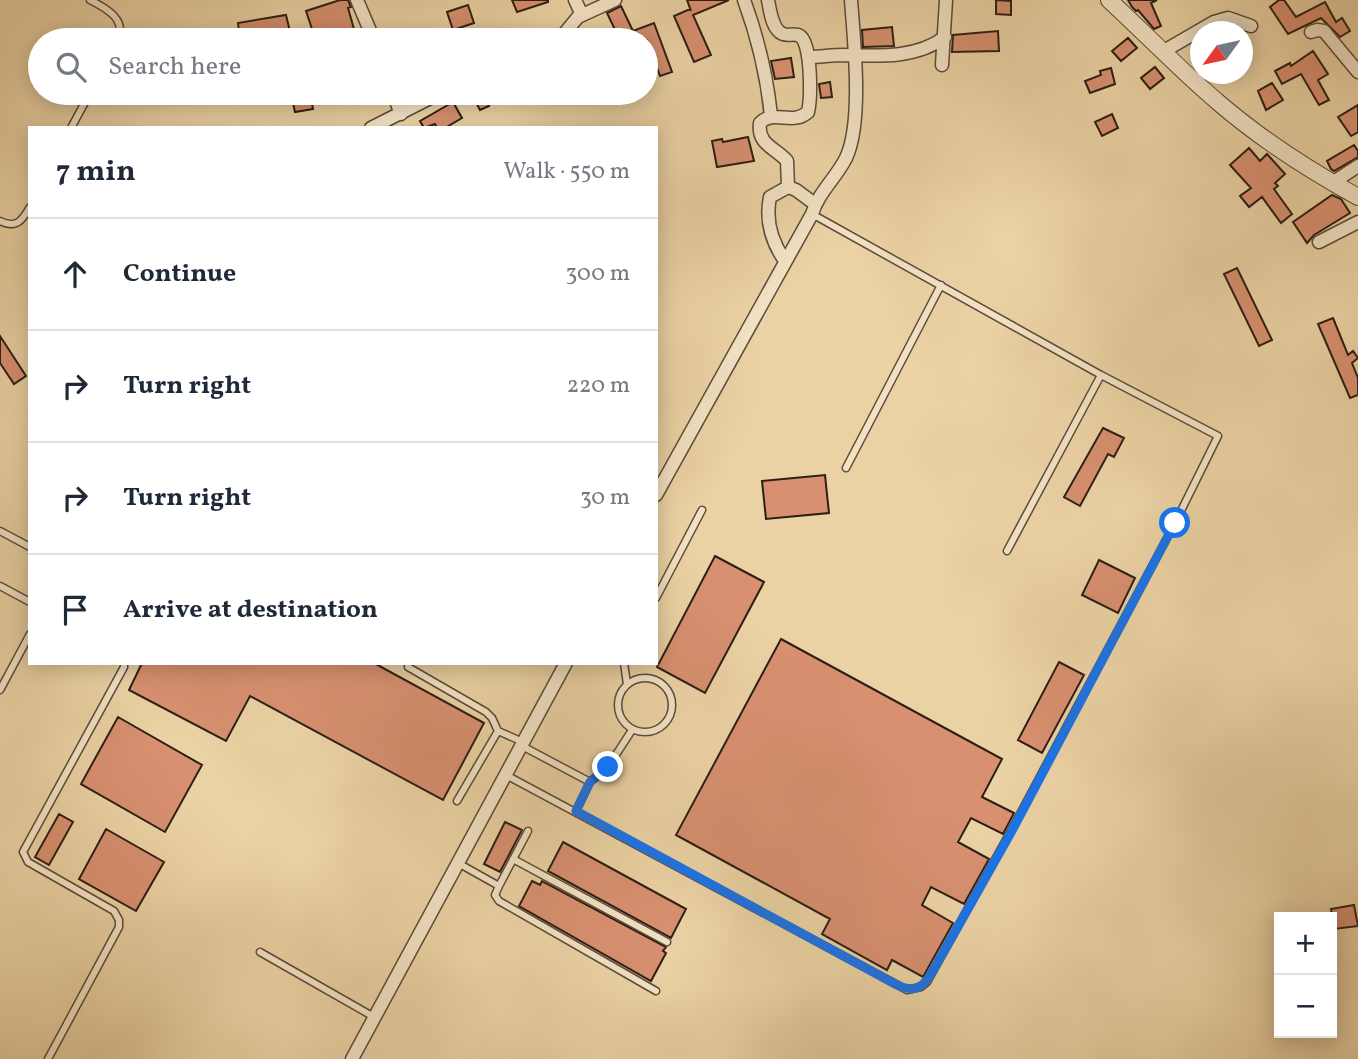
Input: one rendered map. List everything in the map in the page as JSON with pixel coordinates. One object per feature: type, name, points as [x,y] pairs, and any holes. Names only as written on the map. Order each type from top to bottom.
[{"type":"street","points":[[356,0],[369,28]]},
{"type":"street","points":[[575,0],[582,15]]},
{"type":"street","points":[[568,28],[582,15],[615,0]]},
{"type":"street","points":[[744,0],[762,58],[771,117]]},
{"type":"street","points":[[768,0],[778,31],[803,39],[809,57],[808,112],[794,119],[763,119],[759,130],[767,145],[788,161],[788,187],[813,209]]},
{"type":"street","points":[[658,491],[813,209],[846,158],[855,130],[852,0]]},
{"type":"street","points":[[942,65],[946,0]]},
{"type":"street","points":[[1109,0],[1254,132],[1358,197]]},
{"type":"street","points":[[1218,21],[1228,18],[1237,21]]},
{"type":"street","points":[[1311,32],[1324,31],[1358,72]]},
{"type":"street","points":[[1164,51],[1190,36]]},
{"type":"street","points":[[809,57],[855,57],[916,52],[945,37]]},
{"type":"street","points":[[398,105],[401,114]]},
{"type":"street","points":[[375,126],[418,105]]},
{"type":"street","points":[[1332,183],[1358,166]]},
{"type":"street","points":[[785,261],[772,240],[767,218],[771,197],[788,187]]},
{"type":"street","points":[[1319,242],[1358,222]]},
{"type":"street","points":[[352,1059],[565,665]]},
{"type":"lane","points":[[90,0],[116,16],[121,28]]},
{"type":"lane","points":[[72,126],[83,105]]},
{"type":"lane","points":[[506,775],[907,990],[927,982],[1013,829],[1218,440],[1215,432],[1101,375],[813,209]]},
{"type":"lane","points":[[0,221],[16,225],[28,211]]},
{"type":"lane","points":[[846,468],[941,285]]},
{"type":"lane","points":[[1007,551],[1101,375]]},
{"type":"lane","points":[[658,594],[702,510]]},
{"type":"lane","points":[[0,531],[28,546]]},
{"type":"lane","points":[[0,586],[28,601]]},
{"type":"lane","points":[[0,690],[28,639]]},
{"type":"lane","points":[[48,1059],[119,927],[119,919],[114,911],[28,862],[23,852],[124,665]]},
{"type":"lane","points":[[624,665],[627,684]]},
{"type":"lane","points":[[408,667],[486,712],[498,731],[590,782]]},
{"type":"lane","points":[[639,678],[652,678],[664,685],[671,696],[673,709],[668,722],[657,730],[645,733],[632,730],[622,721],[617,708],[619,695],[627,684],[639,678]]},
{"type":"lane","points":[[576,811],[590,782],[608,767],[632,730]]},
{"type":"lane","points":[[457,801],[498,731]]},
{"type":"lane","points":[[528,831],[495,895],[499,901],[656,991]]},
{"type":"lane","points":[[513,859],[667,942]]},
{"type":"lane","points":[[458,863],[499,886]]},
{"type":"lane","points":[[260,952],[374,1017]]},
{"type":"building","points":[[348,0],[354,28],[312,28],[306,11]]},
{"type":"building","points":[[512,0],[548,0],[548,2],[517,12]]},
{"type":"building","points":[[687,0],[729,0],[693,15],[711,55],[694,62],[674,16],[690,9],[691,11]]},
{"type":"building","points":[[996,0],[1011,1],[1011,15],[996,14]]},
{"type":"building","points":[[1128,0],[1157,0],[1151,3],[1161,26],[1154,29]]},
{"type":"building","points":[[1279,0],[1284,0],[1296,17],[1325,2],[1336,22],[1342,18],[1350,31],[1340,37],[1321,18],[1288,34],[1270,7]]},
{"type":"building","points":[[468,5],[474,23],[452,28],[447,12]]},
{"type":"building","points":[[621,6],[632,28],[614,28],[607,13]]},
{"type":"building","points":[[286,15],[289,28],[239,28],[238,23]]},
{"type":"building","points":[[654,23],[656,28],[641,28]]},
{"type":"building","points":[[892,27],[894,46],[863,47],[862,30]]},
{"type":"building","points":[[998,31],[999,51],[952,52],[953,35]]},
{"type":"building","points":[[658,34],[672,72],[660,76],[658,70]]},
{"type":"building","points":[[1128,38],[1137,48],[1121,61],[1112,51]]},
{"type":"building","points":[[1313,51],[1328,74],[1318,80],[1329,100],[1319,105],[1301,74],[1282,84],[1275,71],[1290,63],[1291,66]]},
{"type":"building","points":[[791,58],[794,77],[775,79],[771,61]]},
{"type":"building","points":[[1155,67],[1164,78],[1150,89],[1141,78]]},
{"type":"building","points":[[1111,68],[1115,84],[1090,93],[1085,81],[1101,75],[1100,71]]},
{"type":"building","points":[[830,82],[832,97],[821,98],[819,84]]},
{"type":"building","points":[[1272,83],[1283,100],[1266,110],[1258,91]]},
{"type":"building","points":[[293,105],[312,105],[313,109],[295,112]]},
{"type":"building","points":[[448,105],[455,105],[462,118],[448,126],[423,126],[420,121]]},
{"type":"building","points":[[477,105],[489,105],[489,106],[480,110]]},
{"type":"building","points":[[1358,105],[1358,132],[1351,136],[1338,117]]},
{"type":"building","points":[[1112,114],[1118,128],[1102,136],[1095,122]]},
{"type":"building","points":[[748,137],[754,161],[717,167],[712,141],[722,139],[723,142]]},
{"type":"building","points":[[1354,145],[1358,157],[1334,171],[1331,169],[1327,161]]},
{"type":"building","points":[[1249,148],[1260,161],[1267,154],[1285,174],[1275,183],[1278,186],[1274,189],[1292,214],[1281,223],[1262,197],[1249,207],[1240,196],[1251,188],[1230,165]]},
{"type":"building","points":[[1332,195],[1341,199],[1350,213],[1314,235],[1307,243],[1293,222]]},
{"type":"building","points":[[1237,268],[1272,340],[1259,346],[1224,274]]},
{"type":"building","points":[[1333,318],[1348,355],[1353,351],[1358,358],[1352,363],[1358,378],[1358,395],[1350,398],[1318,324]]},
{"type":"building","points":[[0,336],[26,376],[14,384],[0,363]]},
{"type":"building","points":[[1103,428],[1124,438],[1114,457],[1108,454],[1080,506],[1064,497]]},
{"type":"building","points":[[825,475],[829,513],[766,519],[762,481]]},
{"type":"building","points":[[715,556],[764,582],[705,693],[657,667]]},
{"type":"building","points":[[1099,560],[1135,578],[1118,613],[1082,595]]},
{"type":"building","points":[[781,639],[1002,759],[982,797],[1014,813],[1003,834],[971,818],[958,842],[989,859],[964,904],[931,887],[922,905],[953,923],[923,977],[892,960],[887,970],[822,934],[830,919],[676,835]]},
{"type":"building","points":[[1059,662],[1084,675],[1042,753],[1018,740]]},
{"type":"building","points":[[141,665],[378,665],[484,723],[443,800],[250,696],[226,741],[129,690]]},
{"type":"building","points":[[118,717],[202,765],[165,832],[81,784]]},
{"type":"building","points":[[59,814],[73,822],[49,865],[35,857]]},
{"type":"building","points":[[505,822],[522,830],[500,872],[484,864]]},
{"type":"building","points":[[106,829],[164,862],[136,911],[79,879]]},
{"type":"building","points":[[563,842],[686,909],[671,938],[548,871]]},
{"type":"building","points":[[532,881],[540,885],[542,881],[666,947],[663,951],[666,953],[651,981],[519,906]]},
{"type":"building","points":[[1354,905],[1358,926],[1337,929],[1337,912],[1331,912],[1331,909]]},
{"type":"route","points":[[608,767],[590,782],[576,811],[897,985],[907,990],[921,987],[927,982],[1013,829],[1175,523]]}]
